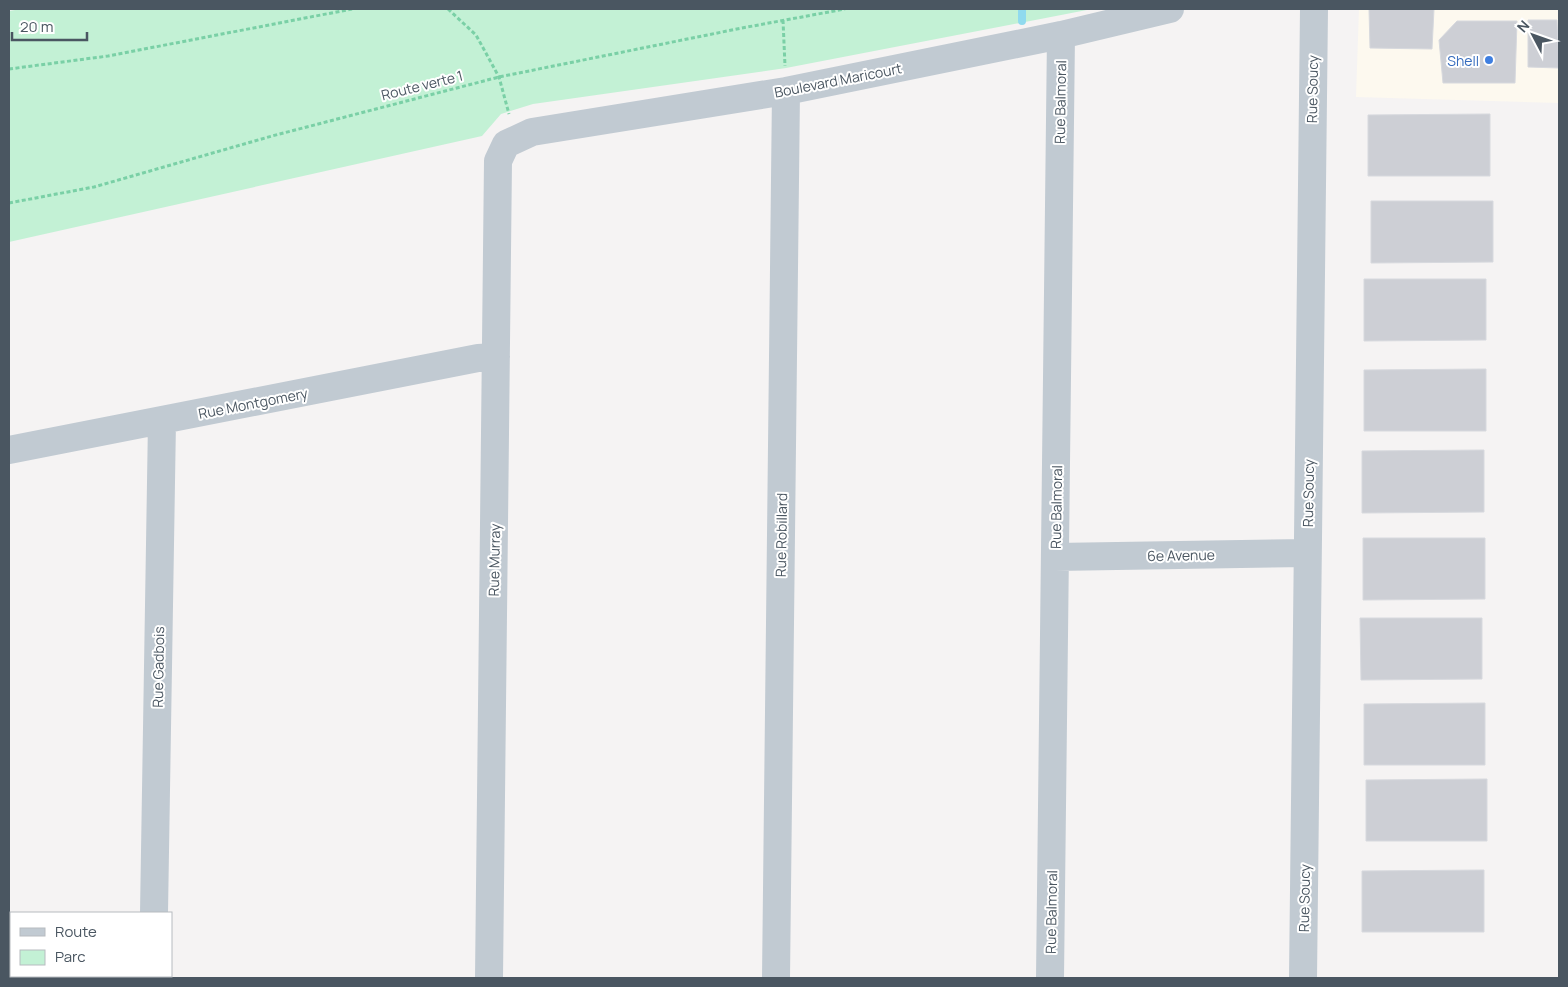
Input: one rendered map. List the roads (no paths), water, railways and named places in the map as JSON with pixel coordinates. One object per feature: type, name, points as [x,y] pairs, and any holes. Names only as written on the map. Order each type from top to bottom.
[{"type":"street","name":"Boulevard Maricourt","points":[[506,144],[532,132],[786,92],[1061,35],[1170,9]]},
{"type":"street","name":"Rue Soucy","points":[[1303,978],[1314,9]]},
{"type":"street","name":"Rue Balmoral","points":[[1050,978],[1061,35]]},
{"type":"street","name":"Rue Robillard","points":[[776,978],[786,92]]},
{"type":"street","name":"Rue Murray","points":[[489,978],[498,161],[506,144]]},
{"type":"street","name":"Rue Montgomery","points":[[9,450],[478,358],[496,357]]},
{"type":"street","name":"Rue Gadbois","points":[[154,912],[162,421]]},
{"type":"street","name":"6e Avenue","points":[[1055,557],[1307,553]]},
{"type":"waterway","points":[[1022,9],[1022,21]]},
{"type":"place","name":"Shell","points":[[1489,60]]}]
